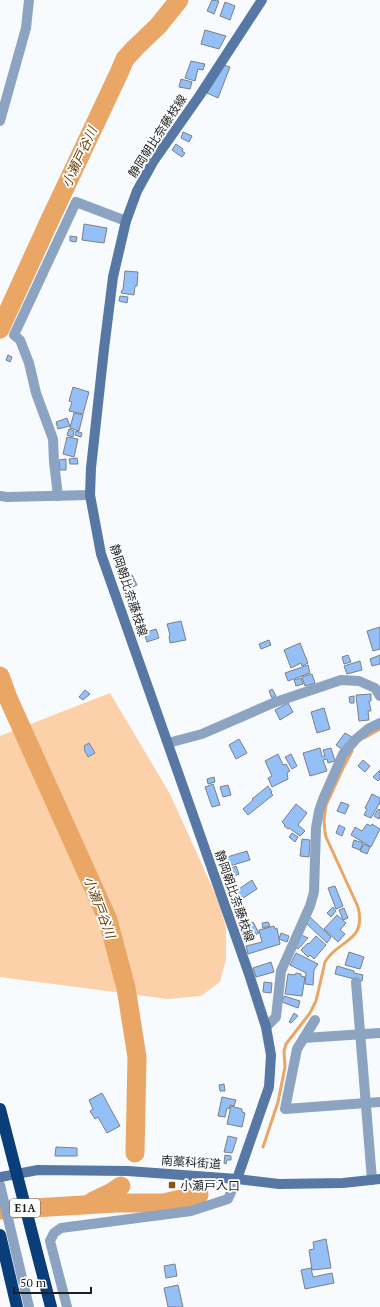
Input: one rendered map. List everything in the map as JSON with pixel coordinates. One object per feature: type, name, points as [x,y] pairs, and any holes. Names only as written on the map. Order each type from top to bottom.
[{"type":"highway","name":"E1A","points":[[0,1109],[51,1307]]},
{"type":"highway","points":[[0,1235],[17,1307]]},
{"type":"main road","name":"静岡朝比奈藤枝線","points":[[237,1179],[269,1087],[271,1055],[266,1028],[249,974],[101,554],[90,495],[91,468],[112,284],[126,221],[137,191],[153,162],[200,95],[262,0]]},
{"type":"main road","name":"南藁科街道","points":[[0,1177],[38,1170],[128,1171],[237,1179],[279,1184],[343,1183],[376,1179]]},
{"type":"street","points":[[0,122],[26,28],[29,0]]},
{"type":"street","points":[[58,496],[53,439],[36,393],[29,363],[20,340],[14,335],[76,202],[126,221]]},
{"type":"street","points":[[0,496],[7,498],[90,495]]},
{"type":"street","points":[[168,743],[202,734],[273,703],[341,680],[359,681],[364,683],[375,688],[380,696]]},
{"type":"street","points":[[266,1028],[276,1017],[281,971],[310,906],[314,892],[316,828],[319,811],[324,797],[343,754],[356,739],[368,729],[380,723]]},
{"type":"street","points":[[356,982],[365,1104],[376,1179]]},
{"type":"street","points":[[315,1020],[297,1049],[284,1109],[380,1102]]},
{"type":"street","points":[[304,1038],[380,1033]]},
{"type":"street","points":[[67,1307],[50,1240],[54,1233],[61,1228],[191,1210],[228,1200],[237,1179]]},
{"type":"street","points":[[0,1185],[29,1307]]},
{"type":"shaded area","points":[[110,693],[170,794],[219,902],[226,927],[226,959],[220,982],[201,996],[168,999],[0,977],[0,736]]},
{"type":"building","points":[[212,0],[219,1],[214,14],[207,11]]},
{"type":"building","points":[[225,2],[235,6],[230,20],[220,16]]},
{"type":"building","points":[[205,30],[226,36],[219,49],[201,44]]},
{"type":"building","points":[[191,61],[205,64],[203,70],[198,69],[195,81],[185,78]]},
{"type":"building","points":[[224,65],[230,67],[218,98],[207,93]]},
{"type":"building","points":[[181,79],[192,82],[190,89],[179,87]]},
{"type":"building","points":[[183,132],[192,136],[189,142],[181,138]]},
{"type":"building","points":[[176,144],[183,149],[182,151],[185,153],[182,157],[172,150]]},
{"type":"building","points":[[84,224],[107,228],[104,243],[82,240]]},
{"type":"building","points":[[70,236],[77,237],[76,242],[70,241]]},
{"type":"building","points":[[125,271],[138,272],[137,286],[135,286],[134,295],[121,293],[123,290]]},
{"type":"building","points":[[120,296],[128,297],[127,303],[119,301]]},
{"type":"building","points":[[8,355],[12,357],[10,362],[6,360]]},
{"type":"building","points":[[73,387],[89,392],[83,414],[69,411],[72,402],[69,401]]},
{"type":"building","points":[[74,413],[83,415],[79,431],[70,428]]},
{"type":"building","points":[[67,418],[70,426],[58,429],[56,422]]},
{"type":"building","points":[[69,429],[74,431],[73,437],[67,435]]},
{"type":"building","points":[[76,431],[82,433],[81,437],[75,435]]},
{"type":"building","points":[[67,437],[78,439],[74,457],[63,454]]},
{"type":"building","points":[[77,458],[78,464],[70,464],[69,459]]},
{"type":"building","points":[[66,459],[66,470],[60,470],[59,460]]},
{"type":"building","points":[[125,564],[137,585],[126,590],[116,567]]},
{"type":"building","points":[[181,621],[186,640],[170,643],[170,635],[167,624]]},
{"type":"building","points":[[380,627],[380,649],[373,651],[367,631]]},
{"type":"building","points":[[156,629],[159,638],[147,642],[144,633]]},
{"type":"building","points":[[269,640],[271,645],[261,649],[259,644]]},
{"type":"building","points":[[300,643],[308,663],[302,666],[301,663],[291,668],[284,650]]},
{"type":"building","points":[[348,655],[351,662],[344,664],[342,657]]},
{"type":"building","points":[[380,655],[380,664],[372,666],[370,659]]},
{"type":"building","points":[[360,661],[362,670],[347,674],[344,666]]},
{"type":"building","points":[[308,665],[310,673],[288,681],[285,673]]},
{"type":"building","points":[[312,674],[315,683],[305,686],[302,677]]},
{"type":"building","points":[[301,678],[303,684],[296,686],[294,680]]},
{"type":"building","points":[[272,689],[276,696],[272,698],[269,691]]},
{"type":"building","points":[[85,690],[90,694],[83,700],[79,697]]},
{"type":"building","points":[[371,694],[371,701],[369,701],[371,711],[368,711],[369,720],[359,721],[356,695]]},
{"type":"building","points":[[354,696],[354,703],[350,703],[349,697]]},
{"type":"building","points":[[288,703],[293,712],[280,720],[275,710]]},
{"type":"building","points":[[324,708],[330,729],[317,733],[311,712]]},
{"type":"building","points":[[345,733],[352,737],[343,750],[336,745]]},
{"type":"building","points":[[239,739],[247,753],[236,759],[229,745]]},
{"type":"building","points":[[89,743],[95,753],[88,757],[84,746]]},
{"type":"building","points":[[320,748],[322,756],[325,756],[323,750],[331,748],[335,761],[328,763],[327,759],[323,760],[327,771],[310,776],[303,753]]},
{"type":"building","points":[[278,754],[283,765],[286,764],[290,771],[287,773],[288,779],[272,787],[268,778],[272,776],[265,761]]},
{"type":"building","points":[[291,754],[297,766],[292,769],[285,757]]},
{"type":"building","points":[[363,760],[370,766],[365,772],[358,766]]},
{"type":"building","points":[[380,770],[380,779],[378,781],[373,777]]},
{"type":"building","points":[[214,777],[215,782],[208,784],[207,779]]},
{"type":"building","points":[[213,784],[220,805],[212,807],[205,787]]},
{"type":"building","points":[[228,785],[231,795],[223,797],[220,787]]},
{"type":"building","points":[[268,786],[273,795],[248,815],[243,809],[253,800],[252,799]]},
{"type":"building","points":[[372,794],[380,798],[380,804],[371,818],[364,815],[367,809],[365,808]]},
{"type":"building","points":[[341,802],[349,805],[345,814],[337,811]]},
{"type":"building","points":[[296,804],[307,813],[298,825],[305,831],[300,836],[284,826],[285,825],[282,822]]},
{"type":"building","points":[[378,809],[380,810],[379,819],[374,816]]},
{"type":"building","points":[[367,824],[371,826],[372,824],[380,829],[371,847],[351,835],[355,827],[362,831]]},
{"type":"building","points":[[339,825],[345,828],[342,836],[336,833]]},
{"type":"building","points":[[292,833],[298,837],[295,842],[289,837]]},
{"type":"building","points":[[302,839],[310,840],[309,857],[300,856]]},
{"type":"building","points":[[354,840],[363,843],[360,850],[352,847]]},
{"type":"building","points":[[364,844],[370,847],[367,854],[360,851]]},
{"type":"building","points":[[247,851],[250,860],[226,867],[224,858]]},
{"type":"building","points":[[236,866],[239,874],[227,879],[224,871]]},
{"type":"building","points":[[252,880],[257,889],[237,902],[232,894],[229,894],[231,889],[236,891]]},
{"type":"building","points":[[335,886],[343,906],[336,909],[328,888]]},
{"type":"building","points":[[333,907],[336,911],[331,917],[327,913]]},
{"type":"building","points":[[344,908],[348,918],[343,920],[339,910]]},
{"type":"building","points":[[337,915],[346,923],[340,930],[345,934],[338,942],[324,929]]},
{"type":"building","points":[[310,917],[331,937],[327,943],[306,923]]},
{"type":"building","points":[[253,922],[259,933],[250,938],[244,926]]},
{"type":"building","points":[[268,922],[270,926],[263,928],[262,923]]},
{"type":"building","points":[[274,926],[275,929],[277,928],[280,944],[248,954],[246,946],[262,942],[259,930]]},
{"type":"building","points":[[281,933],[289,936],[287,942],[279,939]]},
{"type":"building","points":[[299,934],[308,938],[298,949],[293,946]]},
{"type":"building","points":[[316,936],[326,945],[314,959],[310,955],[308,957],[301,950]]},
{"type":"building","points":[[349,952],[364,957],[360,969],[345,965]]},
{"type":"building","points":[[296,953],[318,964],[314,970],[313,985],[305,984],[306,973],[290,965]]},
{"type":"building","points":[[271,962],[274,972],[256,977],[253,968]]},
{"type":"building","points":[[337,966],[363,975],[362,981],[335,974]]},
{"type":"building","points":[[296,973],[305,977],[302,996],[285,994],[288,974],[295,975]]},
{"type":"building","points":[[264,982],[272,983],[271,993],[263,992]]},
{"type":"building","points":[[284,996],[300,1001],[298,1008],[282,1002]]},
{"type":"building","points":[[294,1013],[298,1016],[291,1023],[289,1022]]},
{"type":"building","points":[[224,1084],[225,1091],[220,1091],[219,1085]]},
{"type":"building","points":[[102,1093],[120,1126],[107,1133],[98,1117],[95,1119],[90,1111],[93,1109],[89,1100]]},
{"type":"building","points":[[222,1097],[236,1100],[234,1106],[230,1105],[229,1109],[227,1108],[225,1117],[218,1116]]},
{"type":"building","points":[[231,1106],[242,1109],[242,1112],[245,1113],[242,1127],[227,1124]]},
{"type":"building","points":[[228,1136],[237,1138],[232,1153],[224,1152]]},
{"type":"building","points":[[56,1147],[77,1148],[77,1156],[55,1156]]},
{"type":"building","points":[[225,1155],[231,1156],[231,1160],[227,1160],[226,1164],[224,1163]]},
{"type":"building","points":[[326,1239],[331,1268],[312,1270],[309,1250],[314,1249],[313,1242]]},
{"type":"building","points":[[175,1264],[177,1276],[166,1278],[164,1266]]},
{"type":"building","points":[[311,1268],[313,1277],[332,1273],[334,1283],[305,1289],[301,1270]]},
{"type":"building","points":[[178,1285],[183,1307],[168,1307],[164,1288]]},
{"type":"waterway","name":"小瀬戸谷川","points":[[0,329],[125,59],[158,26],[179,0]]},
{"type":"waterway","name":"小瀬戸谷川","points":[[0,676],[8,698],[108,920],[126,988],[137,1057],[135,1153]]},
{"type":"waterway","points":[[364,738],[380,729]]},
{"type":"waterway","points":[[263,1147],[278,1102],[285,1067],[284,1051],[286,1044],[310,1013],[316,1001],[325,962],[337,949],[355,934],[358,928],[360,919],[358,907],[326,837],[324,820],[326,805],[352,751]]},
{"type":"waterway","name":"小瀬戸谷川","points":[[93,1201],[121,1186]]},
{"type":"waterway","name":"小瀬戸谷川","points":[[0,1210],[116,1203],[163,1203],[199,1195]]},
{"type":"place","name":"小瀬戸入口","points":[[172,1185]]}]
